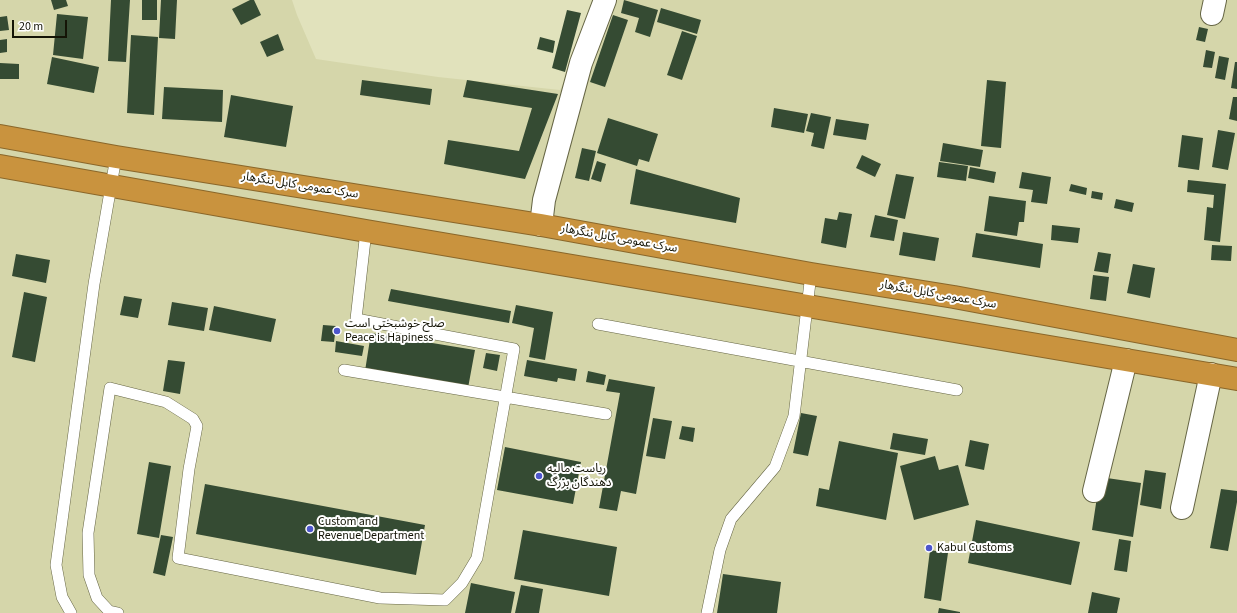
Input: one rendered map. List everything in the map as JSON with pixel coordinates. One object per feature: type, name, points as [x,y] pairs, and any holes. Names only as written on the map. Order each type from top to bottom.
[{"type":"highway","name":"سرک عمومی کابل ننگرهار","points":[[0,136],[116,157],[540,225],[811,274],[954,297],[1237,350]]},
{"type":"highway","points":[[0,166],[1237,379]]},
{"type":"street","points":[[540,225],[544,200],[581,63],[605,0]]},
{"type":"street","points":[[1094,491],[1126,360]]},
{"type":"street","points":[[1182,508],[1211,374]]},
{"type":"lane","points":[[70,613],[62,597],[56,565],[94,284],[116,157]]},
{"type":"lane","points":[[118,613],[109,611],[97,598],[89,575],[88,533],[110,388],[166,402],[193,419],[197,426],[189,469],[178,558],[380,598],[445,600],[462,583],[477,558],[514,349],[356,319],[366,230]]},
{"type":"lane","points":[[707,613],[720,550],[731,519],[775,467],[794,416],[811,274]]},
{"type":"lane","points":[[598,324],[957,390]]},
{"type":"lane","points":[[344,370],[606,414]]},
{"type":"shaded area","points":[[0,0],[292,0],[316,59],[438,77],[560,90],[604,0],[1237,0],[1237,613],[0,613]]},
{"type":"building","points":[[51,0],[66,0],[68,6],[54,10]]},
{"type":"building","points":[[111,0],[130,0],[126,62],[108,61]]},
{"type":"building","points":[[142,0],[157,0],[157,20],[142,20]]},
{"type":"building","points":[[161,0],[177,0],[175,39],[159,38]]},
{"type":"building","points":[[250,0],[254,0],[261,15],[241,25],[232,9]]},
{"type":"building","points":[[624,0],[658,10],[650,37],[635,32],[639,18],[621,13]]},
{"type":"building","points":[[661,8],[701,20],[697,34],[657,22]]},
{"type":"building","points":[[567,10],[581,13],[565,72],[552,68]]},
{"type":"building","points":[[57,14],[88,17],[83,59],[53,55]]},
{"type":"building","points":[[613,15],[628,20],[605,87],[590,82]]},
{"type":"building","points":[[7,16],[9,30],[0,31],[0,17]]},
{"type":"building","points":[[1199,27],[1208,29],[1205,42],[1196,40]]},
{"type":"building","points":[[682,31],[697,36],[682,80],[667,75]]},
{"type":"building","points":[[278,34],[284,50],[267,57],[260,42]]},
{"type":"building","points":[[131,35],[158,37],[154,115],[127,113]]},
{"type":"building","points":[[540,37],[555,41],[553,53],[537,49]]},
{"type":"building","points":[[7,39],[7,52],[0,53],[0,40]]},
{"type":"building","points":[[1206,50],[1215,52],[1212,68],[1203,67]]},
{"type":"building","points":[[1219,56],[1229,58],[1225,80],[1215,78]]},
{"type":"building","points":[[52,57],[99,67],[94,93],[47,84]]},
{"type":"building","points":[[1235,62],[1237,62],[1237,89],[1231,88]]},
{"type":"building","points":[[0,63],[19,64],[19,79],[0,79]]},
{"type":"building","points":[[362,80],[432,89],[430,105],[360,95]]},
{"type":"building","points":[[467,80],[558,94],[525,179],[444,164],[448,140],[519,151],[532,108],[463,97]]},
{"type":"building","points":[[987,80],[1006,82],[1001,148],[981,146]]},
{"type":"building","points":[[164,87],[223,90],[222,122],[162,119]]},
{"type":"building","points":[[231,95],[293,106],[286,147],[224,137]]},
{"type":"building","points":[[1233,97],[1237,97],[1237,121],[1229,119]]},
{"type":"building","points":[[774,108],[808,114],[804,133],[771,127]]},
{"type":"building","points":[[811,113],[831,117],[824,149],[811,146],[814,133],[806,131]]},
{"type":"building","points":[[608,118],[658,134],[649,162],[639,159],[637,166],[597,153]]},
{"type":"building","points":[[836,119],[869,124],[866,140],[833,135]]},
{"type":"building","points":[[1218,130],[1235,133],[1228,170],[1212,167]]},
{"type":"building","points":[[1182,135],[1203,138],[1199,170],[1178,167]]},
{"type":"building","points":[[943,143],[983,150],[980,167],[940,161]]},
{"type":"building","points":[[582,148],[596,151],[589,181],[575,178]]},
{"type":"building","points":[[862,155],[881,164],[875,177],[856,168]]},
{"type":"building","points":[[597,161],[606,164],[601,182],[591,179]]},
{"type":"building","points":[[939,162],[968,166],[966,181],[937,177]]},
{"type":"building","points":[[970,167],[996,172],[994,183],[968,178]]},
{"type":"building","points":[[636,169],[740,198],[736,223],[630,204]]},
{"type":"building","points":[[1022,172],[1051,177],[1047,204],[1031,202],[1033,190],[1019,188]]},
{"type":"building","points":[[896,174],[914,177],[905,219],[887,215]]},
{"type":"building","points":[[1188,180],[1226,184],[1220,242],[1204,240],[1207,207],[1213,208],[1214,195],[1187,192]]},
{"type":"building","points":[[1071,184],[1087,188],[1086,195],[1069,191]]},
{"type":"building","points":[[1092,191],[1103,193],[1102,200],[1091,198]]},
{"type":"building","points":[[989,196],[1026,201],[1024,222],[1019,222],[1017,236],[984,231]]},
{"type":"building","points":[[1116,199],[1134,203],[1132,212],[1114,208]]},
{"type":"building","points":[[839,212],[852,214],[846,248],[821,243],[825,218],[837,220]]},
{"type":"building","points":[[875,215],[898,220],[894,241],[870,237]]},
{"type":"building","points":[[1052,225],[1080,228],[1078,243],[1051,240]]},
{"type":"building","points":[[903,232],[939,238],[935,261],[899,255]]},
{"type":"building","points":[[976,233],[1043,244],[1040,268],[972,257]]},
{"type":"building","points":[[1212,245],[1232,246],[1231,261],[1211,260]]},
{"type":"building","points":[[1098,252],[1111,254],[1108,273],[1094,271]]},
{"type":"building","points":[[16,254],[50,260],[46,283],[12,276]]},
{"type":"building","points":[[1133,264],[1155,268],[1150,298],[1127,293]]},
{"type":"building","points":[[1093,275],[1109,277],[1106,301],[1090,299]]},
{"type":"building","points":[[391,289],[511,311],[509,323],[388,301]]},
{"type":"building","points":[[24,292],[47,297],[35,362],[12,357]]},
{"type":"building","points":[[124,296],[142,299],[138,318],[120,315]]},
{"type":"building","points":[[172,302],[208,308],[204,331],[168,325]]},
{"type":"building","points":[[516,305],[553,312],[545,360],[529,357],[534,328],[512,323]]},
{"type":"building","points":[[214,306],[276,319],[271,342],[209,330]]},
{"type":"building","points":[[323,325],[336,326],[334,342],[321,341]]},
{"type":"building","points":[[371,333],[475,350],[468,388],[365,371]]},
{"type":"building","points":[[336,341],[364,346],[362,356],[335,352]]},
{"type":"building","points":[[486,353],[500,355],[497,371],[483,368]]},
{"type":"building","points":[[168,360],[185,362],[180,394],[163,391]]},
{"type":"building","points":[[527,360],[577,369],[575,381],[558,378],[557,382],[524,376]]},
{"type":"building","points":[[588,371],[606,375],[604,385],[586,382]]},
{"type":"building","points":[[609,379],[655,387],[636,494],[621,491],[617,511],[599,508],[620,393],[606,391]]},
{"type":"building","points":[[801,413],[817,416],[808,456],[793,453]]},
{"type":"building","points":[[653,418],[672,421],[665,459],[646,456]]},
{"type":"building","points":[[682,426],[695,428],[693,442],[679,439]]},
{"type":"building","points":[[893,433],[928,439],[925,455],[890,449]]},
{"type":"building","points":[[970,440],[989,444],[984,470],[965,466]]},
{"type":"building","points":[[839,441],[898,453],[886,520],[816,506],[819,488],[829,490]]},
{"type":"building","name":"ریاست مالیه دهندگان بزرگ","points":[[505,447],[581,462],[573,504],[497,490]]},
{"type":"building","points":[[935,456],[939,470],[958,465],[969,505],[914,520],[900,466]]},
{"type":"building","points":[[149,462],[171,466],[159,538],[137,534]]},
{"type":"building","points":[[1145,470],[1166,473],[1161,509],[1140,505]]},
{"type":"building","points":[[1100,477],[1141,483],[1133,537],[1092,530]]},
{"type":"building","name":"Custom and Revenue Department","points":[[205,484],[425,525],[416,575],[196,534]]},
{"type":"building","points":[[1221,489],[1237,491],[1237,502],[1228,551],[1210,548]]},
{"type":"building","points":[[976,520],[1080,542],[1071,585],[968,563]]},
{"type":"building","points":[[523,530],[617,547],[609,596],[514,579]]},
{"type":"building","points":[[161,535],[173,537],[165,576],[153,573]]},
{"type":"building","points":[[1119,539],[1131,541],[1127,572],[1114,570]]},
{"type":"building","points":[[930,550],[948,553],[941,601],[924,598]]},
{"type":"building","points":[[723,574],[781,582],[777,613],[717,613]]},
{"type":"building","points":[[471,583],[515,592],[511,613],[465,613]]},
{"type":"building","points":[[521,585],[543,589],[539,613],[515,613]]},
{"type":"building","points":[[1092,592],[1120,598],[1117,613],[1088,613]]},
{"type":"building","points":[[939,608],[960,612],[960,613],[938,613]]},
{"type":"place","name":"صلح خوشبختی است Peace is Hapiness","points":[[337,331]]},
{"type":"place","name":"ریاست مالیه دهندگان بزرگ","points":[[539,476]]},
{"type":"place","name":"Custom and Revenue Department","points":[[310,529]]},
{"type":"place","name":"Kabul Customs","points":[[929,548]]}]
